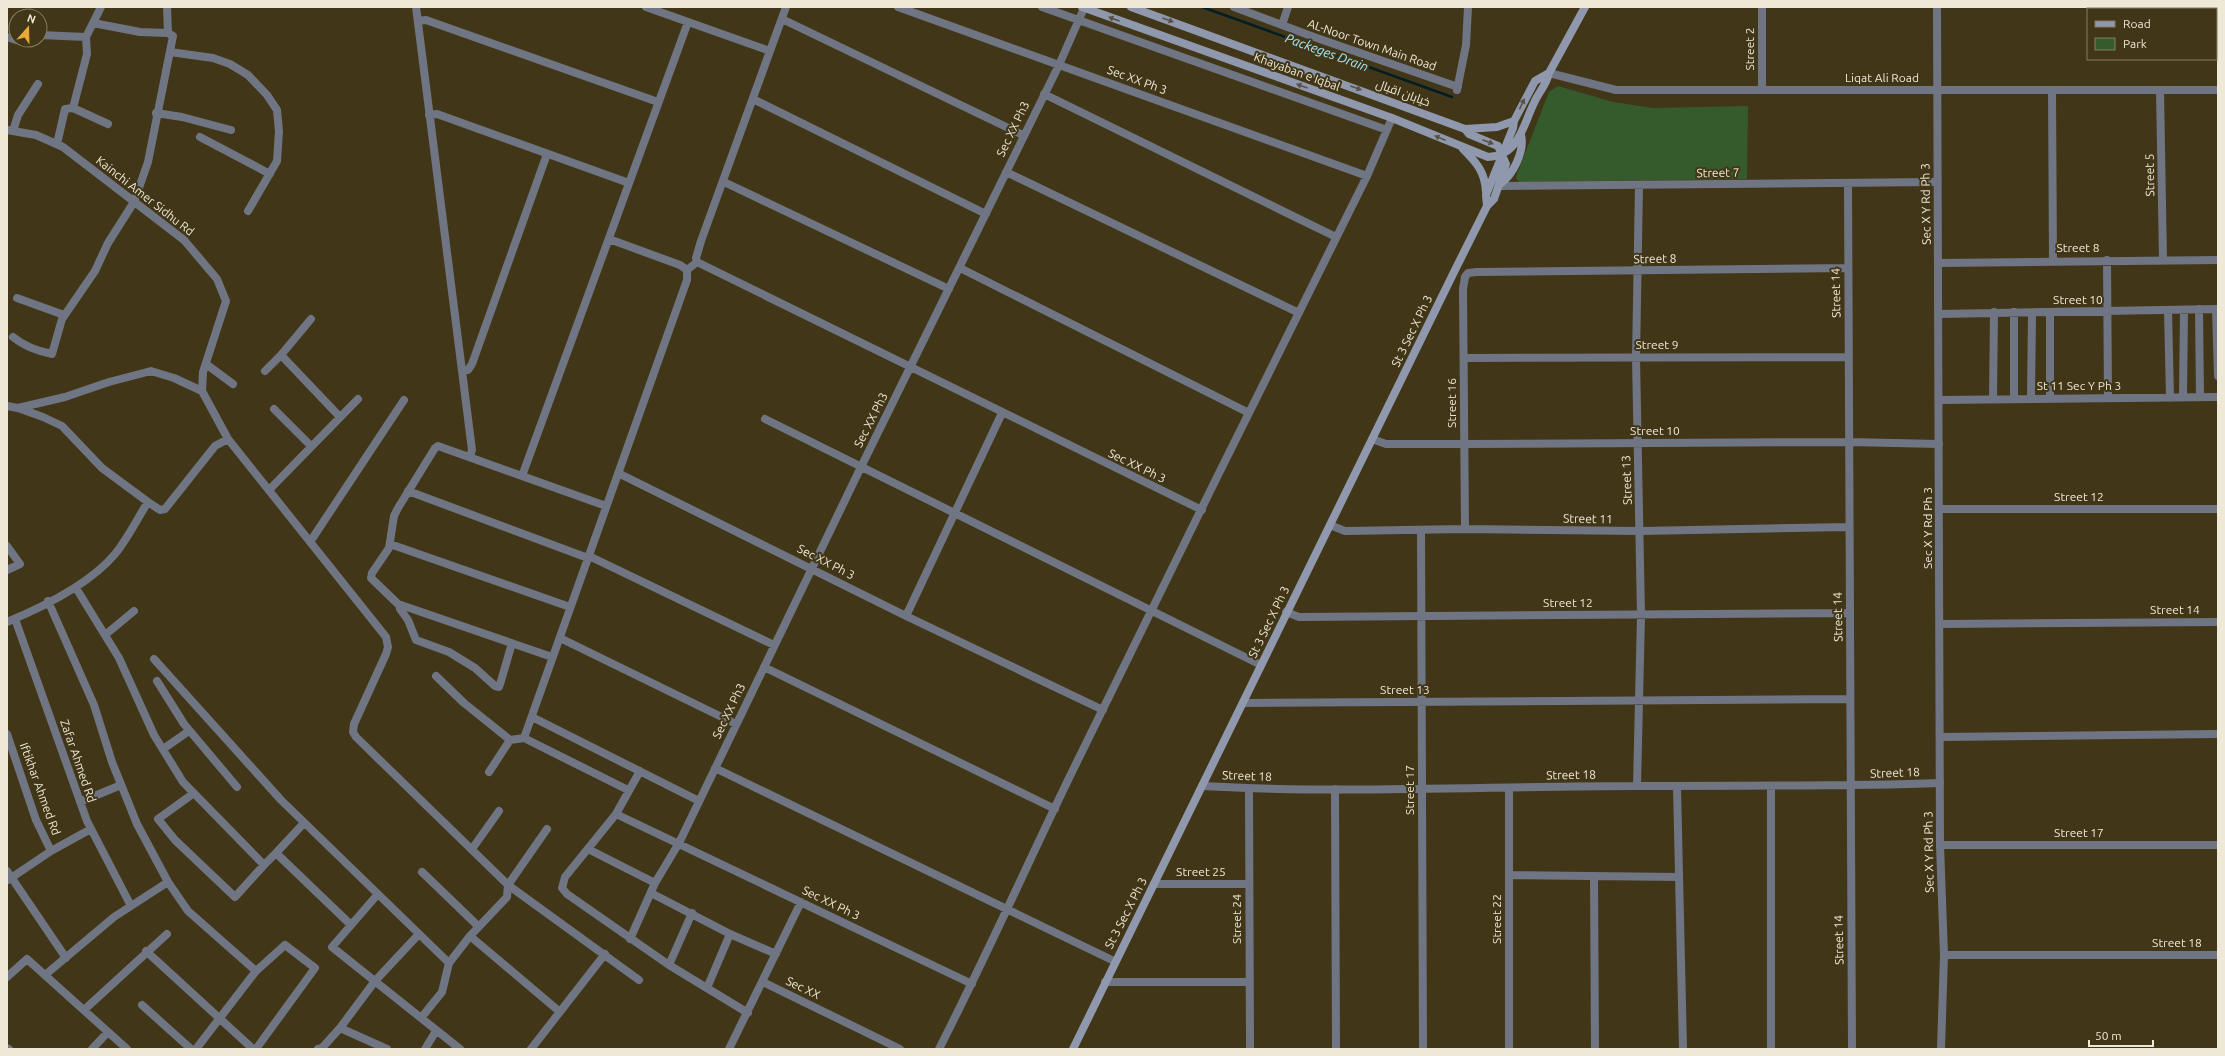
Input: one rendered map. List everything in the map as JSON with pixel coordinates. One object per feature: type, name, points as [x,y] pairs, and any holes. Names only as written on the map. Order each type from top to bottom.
[{"type":"main road","name":"Khayaban e Iqbal","points":[[1083,7],[1392,118],[1488,157],[1503,154]]},
{"type":"main road","name":"خیابان اقبال","points":[[1131,7],[1465,129],[1469,134],[1495,144],[1503,154]]},
{"type":"main road","points":[[1503,154],[1516,144],[1533,104],[1546,85],[1549,73],[1585,7]]},
{"type":"main road","points":[[1486,195],[1503,154],[1514,121],[1535,81],[1549,73]]},
{"type":"main road","points":[[1465,129],[1497,127],[1514,121]]},
{"type":"main road","points":[[1499,185],[1508,178],[1513,170],[1523,143],[1521,134]]},
{"type":"main road","points":[[1460,146],[1482,170],[1485,179],[1487,206]]},
{"type":"main road","name":"St 3 Sec X Ph 3","points":[[1073,1049],[1114,961],[1154,884],[1454,272],[1487,206],[1494,199],[1506,164],[1503,154]]},
{"type":"street","points":[[72,108],[87,54],[86,37],[101,7]]},
{"type":"street","points":[[167,7],[168,33]]},
{"type":"street","points":[[416,7],[463,370],[472,450],[470,456]]},
{"type":"street","points":[[646,7],[770,51]]},
{"type":"street","points":[[687,270],[697,262],[696,258],[701,241],[724,182],[786,7]]},
{"type":"street","name":"Sec XX Ph 3","points":[[898,7],[1367,176]]},
{"type":"street","points":[[1042,7],[1387,130]]},
{"type":"street","name":"Sec XX Ph3","points":[[630,939],[655,883],[679,843],[861,467],[960,268],[1023,135],[1059,65],[1080,20],[1083,7]]},
{"type":"street","name":"AL-Noor Town Main Road","points":[[1234,7],[1458,89],[1466,45],[1468,7]]},
{"type":"street","points":[[1282,25],[1288,7]]},
{"type":"street","name":"Street 2","points":[[1762,7],[1762,90]]},
{"type":"street","name":"Sec X Y Rd Ph 3","points":[[1937,7],[1937,182],[1940,400],[1940,845],[1944,955],[1941,1049]]},
{"type":"street","points":[[782,19],[1023,135]]},
{"type":"street","points":[[418,21],[426,20],[658,102]]},
{"type":"street","points":[[522,476],[688,22]]},
{"type":"street","points":[[13,337],[23,345],[38,351],[52,354],[64,315],[95,271],[108,243],[134,202],[148,162],[156,113],[173,36],[168,33],[140,32],[93,23]]},
{"type":"street","points":[[48,35],[86,37]]},
{"type":"street","points":[[170,52],[213,58],[230,64],[248,75],[267,95],[277,110],[279,131],[277,161],[248,211]]},
{"type":"street","name":"Liqat Ali Road","points":[[1549,73],[1616,90],[2218,90]]},
{"type":"street","points":[[10,130],[38,84]]},
{"type":"street","name":"Street 5","points":[[2160,90],[2163,260]]},
{"type":"street","points":[[2052,91],[2053,260]]},
{"type":"street","points":[[1044,94],[1336,237]]},
{"type":"street","points":[[753,99],[986,214]]},
{"type":"street","points":[[57,144],[65,109],[72,108],[108,124]]},
{"type":"street","points":[[156,113],[182,117],[231,130]]},
{"type":"street","points":[[429,114],[437,114],[628,183]]},
{"type":"street","points":[[939,1049],[972,984],[1006,908],[1054,809],[1367,176],[1392,118]]},
{"type":"street","name":"Kainchi Amer Sidhu Rd","points":[[10,130],[36,135],[64,147],[184,240],[217,279],[226,301],[203,372],[202,391]]},
{"type":"street","points":[[200,137],[270,174]]},
{"type":"street","points":[[463,370],[468,370],[472,364],[547,154]]},
{"type":"street","points":[[1006,172],[1299,313]]},
{"type":"street","points":[[724,182],[949,289]]},
{"type":"street","name":"Street 7","points":[[1499,185],[1639,186],[1937,182]]},
{"type":"street","name":"Street 14","points":[[1848,184],[1848,527],[1850,613],[1849,786],[1852,1049]]},
{"type":"street","name":"Street 13","points":[[1637,786],[1641,615],[1636,358],[1639,186]]},
{"type":"street","points":[[609,239],[680,265],[687,270]]},
{"type":"street","name":"Street 8","points":[[1938,263],[2053,260],[2218,260]]},
{"type":"street","points":[[2107,260],[2108,398]]},
{"type":"street","name":"Sec XX Ph 3","points":[[697,262],[910,368],[1202,510]]},
{"type":"street","points":[[960,268],[1249,413]]},
{"type":"street","name":"Street 8","points":[[1464,277],[1468,273],[1477,272],[1637,272],[1847,268]]},
{"type":"street","points":[[524,738],[687,280],[687,270]]},
{"type":"street","points":[[1454,272],[1464,277]]},
{"type":"street","name":"Street 16","points":[[1464,277],[1465,529]]},
{"type":"street","points":[[17,298],[64,315]]},
{"type":"street","points":[[2199,309],[2200,397]]},
{"type":"street","points":[[2217,309],[2218,376]]},
{"type":"street","name":"Street 10","points":[[1939,314],[2217,309]]},
{"type":"street","points":[[2168,310],[2170,398]]},
{"type":"street","points":[[2183,397],[2184,310]]},
{"type":"street","points":[[1993,399],[1994,312]]},
{"type":"street","points":[[2014,312],[2014,399]]},
{"type":"street","points":[[2031,399],[2032,312]]},
{"type":"street","points":[[2050,313],[2050,398]]},
{"type":"street","points":[[265,371],[281,355],[311,319]]},
{"type":"street","points":[[281,355],[340,417]]},
{"type":"street","name":"Street 9","points":[[1465,358],[1849,357]]},
{"type":"street","points":[[206,364],[233,384]]},
{"type":"street","points":[[18,408],[65,397],[109,382],[151,371],[174,378],[202,391],[228,439],[386,637],[388,647],[374,684],[354,724],[353,732],[362,744],[508,885],[639,980]]},
{"type":"street","name":"St 11 Sec Y Ph 3","points":[[1940,400],[2218,397]]},
{"type":"street","points":[[269,490],[358,399]]},
{"type":"street","points":[[310,542],[404,400]]},
{"type":"street","points":[[7,406],[43,416],[62,426],[102,468],[160,510],[165,509],[215,446],[228,439]]},
{"type":"street","points":[[274,409],[311,446]]},
{"type":"street","points":[[906,616],[1002,413]]},
{"type":"street","points":[[766,419],[1261,665]]},
{"type":"street","name":"Street 10","points":[[1372,439],[1386,444],[1848,442],[1939,444]]},
{"type":"street","points":[[552,657],[392,601],[371,578],[372,573],[387,552],[390,544],[394,516],[435,448],[443,447],[470,456],[606,506]]},
{"type":"street","name":"Sec XX Ph 3","points":[[618,473],[906,616],[1103,710]]},
{"type":"street","points":[[408,491],[588,557],[774,646]]},
{"type":"street","points":[[7,622],[76,588],[102,567],[114,554],[148,502]]},
{"type":"street","name":"Street 12","points":[[1940,509],[2218,509]]},
{"type":"street","name":"Street 11","points":[[1330,525],[1345,531],[1421,531],[1465,529],[1640,532],[1848,527]]},
{"type":"street","name":"Street 17","points":[[1421,531],[1420,616],[1423,1049]]},
{"type":"street","points":[[390,544],[570,607]]},
{"type":"street","points":[[7,546],[20,564],[7,570]]},
{"type":"street","points":[[76,588],[119,658],[163,749],[183,782],[264,865]]},
{"type":"street","points":[[48,602],[94,705],[112,762],[137,824],[168,882],[188,911],[256,971]]},
{"type":"street","points":[[401,605],[400,609],[408,620],[416,640],[449,652],[475,668],[495,686],[498,687],[501,681],[512,643]]},
{"type":"street","points":[[105,635],[134,611]]},
{"type":"street","name":"Street 12","points":[[1286,612],[1299,617],[1850,613]]},
{"type":"street","name":"Zafar Ahmed Rd","points":[[15,619],[80,802],[91,829],[131,906]]},
{"type":"street","name":"Street 14","points":[[1940,624],[2218,622]]},
{"type":"street","points":[[560,638],[736,724]]},
{"type":"street","points":[[154,659],[281,800],[449,963]]},
{"type":"street","points":[[764,667],[1054,809]]},
{"type":"street","points":[[436,676],[464,703],[510,740],[524,738],[628,790]]},
{"type":"street","points":[[157,681],[190,731],[237,787]]},
{"type":"street","name":"Street 13","points":[[1243,703],[1850,699]]},
{"type":"street","points":[[532,717],[699,801]]},
{"type":"street","points":[[163,749],[190,731]]},
{"type":"street","name":"Iftikhar Ahmed Rd","points":[[7,734],[36,820],[51,851]]},
{"type":"street","points":[[1940,737],[2218,734]]},
{"type":"street","points":[[489,772],[510,740]]},
{"type":"street","points":[[715,768],[1114,961]]},
{"type":"street","points":[[640,771],[628,790],[616,814],[565,877],[562,888],[567,894],[630,939],[669,965],[748,1013]]},
{"type":"street","name":"Street 18","points":[[1202,786],[1249,789],[1509,789],[1637,786],[1849,786],[1940,783]]},
{"type":"street","points":[[80,802],[121,785]]},
{"type":"street","points":[[1677,787],[1683,1049]]},
{"type":"street","points":[[1771,787],[1772,1049]]},
{"type":"street","name":"Street 24","points":[[1249,789],[1248,884],[1250,1049]]},
{"type":"street","points":[[1335,789],[1336,1049]]},
{"type":"street","name":"Street 22","points":[[1509,789],[1509,1049]]},
{"type":"street","points":[[194,793],[158,819],[175,840],[235,897],[304,823]]},
{"type":"street","points":[[472,849],[500,811]]},
{"type":"street","name":"Sec XX Ph 3","points":[[616,814],[972,984]]},
{"type":"street","points":[[66,958],[8,876],[91,829]]},
{"type":"street","points":[[421,1018],[442,992],[448,974],[449,963],[478,926],[507,897],[508,885],[547,829]]},
{"type":"street","name":"Street 17","points":[[1940,845],[2218,845]]},
{"type":"street","points":[[588,849],[655,883]]},
{"type":"street","points":[[276,853],[351,925]]},
{"type":"street","points":[[422,872],[478,926]]},
{"type":"street","points":[[1509,875],[1679,877]]},
{"type":"street","points":[[1594,876],[1595,1049]]},
{"type":"street","points":[[45,975],[114,917],[168,882]]},
{"type":"street","name":"Street 25","points":[[1154,884],[1248,884]]},
{"type":"street","points":[[651,893],[730,934],[776,954]]},
{"type":"street","points":[[378,894],[332,946],[460,1049]]},
{"type":"street","points":[[729,1049],[748,1013],[801,902]]},
{"type":"street","points":[[669,965],[692,913]]},
{"type":"street","points":[[84,1010],[146,951],[167,934]]},
{"type":"street","points":[[318,1049],[322,1048],[340,1028],[375,981],[419,934]]},
{"type":"street","points":[[706,988],[730,934]]},
{"type":"street","points":[[470,936],[560,1012]]},
{"type":"street","points":[[196,1049],[256,971],[285,945],[316,968],[256,1049]]},
{"type":"street","points":[[146,951],[253,1049]]},
{"type":"street","points":[[531,1049],[605,954]]},
{"type":"street","name":"Street 18","points":[[1944,955],[2218,955]]},
{"type":"street","points":[[7,977],[27,959],[127,1049]]},
{"type":"street","name":"Sec XX","points":[[763,982],[900,1049]]},
{"type":"street","points":[[1105,982],[1249,982]]},
{"type":"street","points":[[142,1005],[190,1049]]},
{"type":"street","points":[[340,1028],[370,1045],[387,1049]]},
{"type":"street","points":[[425,1049],[436,1031]]},
{"type":"street","points":[[92,1049],[108,1032]]},
{"type":"green space","points":[[1558,86],[1613,102],[1653,108],[1748,106],[1747,179],[1519,182],[1516,178],[1517,174],[1549,92]]},
{"type":"waterway","name":"Packeges Drain","points":[[1202,7],[1452,97]]}]
